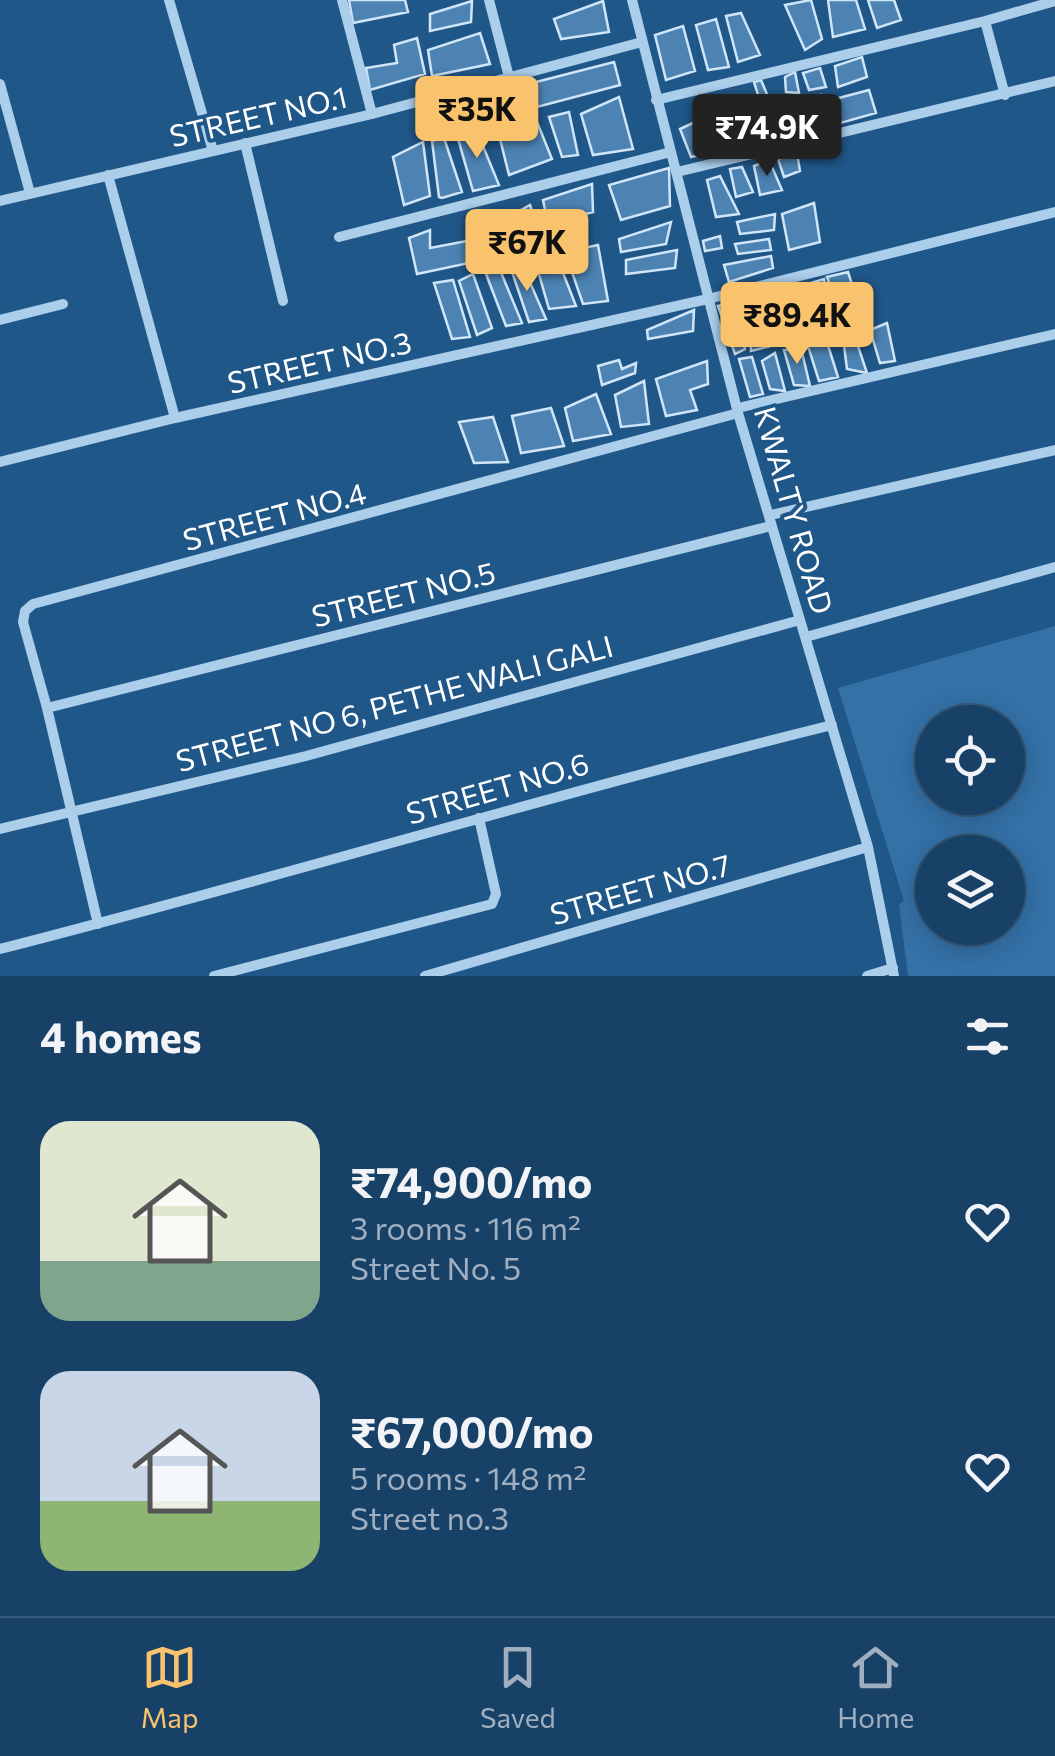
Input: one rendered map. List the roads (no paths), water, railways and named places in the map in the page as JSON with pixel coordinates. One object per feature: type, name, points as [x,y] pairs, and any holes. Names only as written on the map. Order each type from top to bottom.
[{"type":"street","points":[[169,0],[213,151]]},
{"type":"street","points":[[342,0],[372,114]]},
{"type":"street","points":[[489,0],[510,77]]},
{"type":"street","name":"KWALTY ROAD","points":[[632,0],[738,410],[868,847],[894,972]]},
{"type":"street","points":[[656,100],[1055,2]]},
{"type":"street","points":[[986,21],[1005,94]]},
{"type":"street","name":"STREET NO.1","points":[[0,202],[372,114],[642,42]]},
{"type":"street","points":[[677,172],[1055,81]]},
{"type":"street","points":[[0,84],[30,193]]},
{"type":"street","points":[[245,143],[282,301]]},
{"type":"street","points":[[339,237],[671,152]]},
{"type":"street","points":[[108,175],[175,418]]},
{"type":"street","name":"STREET NO.3","points":[[0,462],[175,418],[708,300],[1055,212]]},
{"type":"street","points":[[0,320],[63,304]]},
{"type":"street","name":"STREET NO.4","points":[[98,924],[23,622],[25,611],[33,604],[738,410],[1055,334]]},
{"type":"street","name":"STREET NO.5","points":[[47,708],[1055,450]]},
{"type":"street","points":[[806,637],[1055,566]]},
{"type":"street","name":"STREET NO 6, PETHE WALI GALI","points":[[0,828],[306,756],[800,620]]},
{"type":"street","name":"STREET NO.6","points":[[0,949],[178,904],[650,770],[832,725]]},
{"type":"street","points":[[214,976],[492,904],[496,900],[495,886],[479,818]]},
{"type":"street","name":"STREET NO.7","points":[[425,976],[868,847]]},
{"type":"street","points":[[867,976],[894,972]]}]
